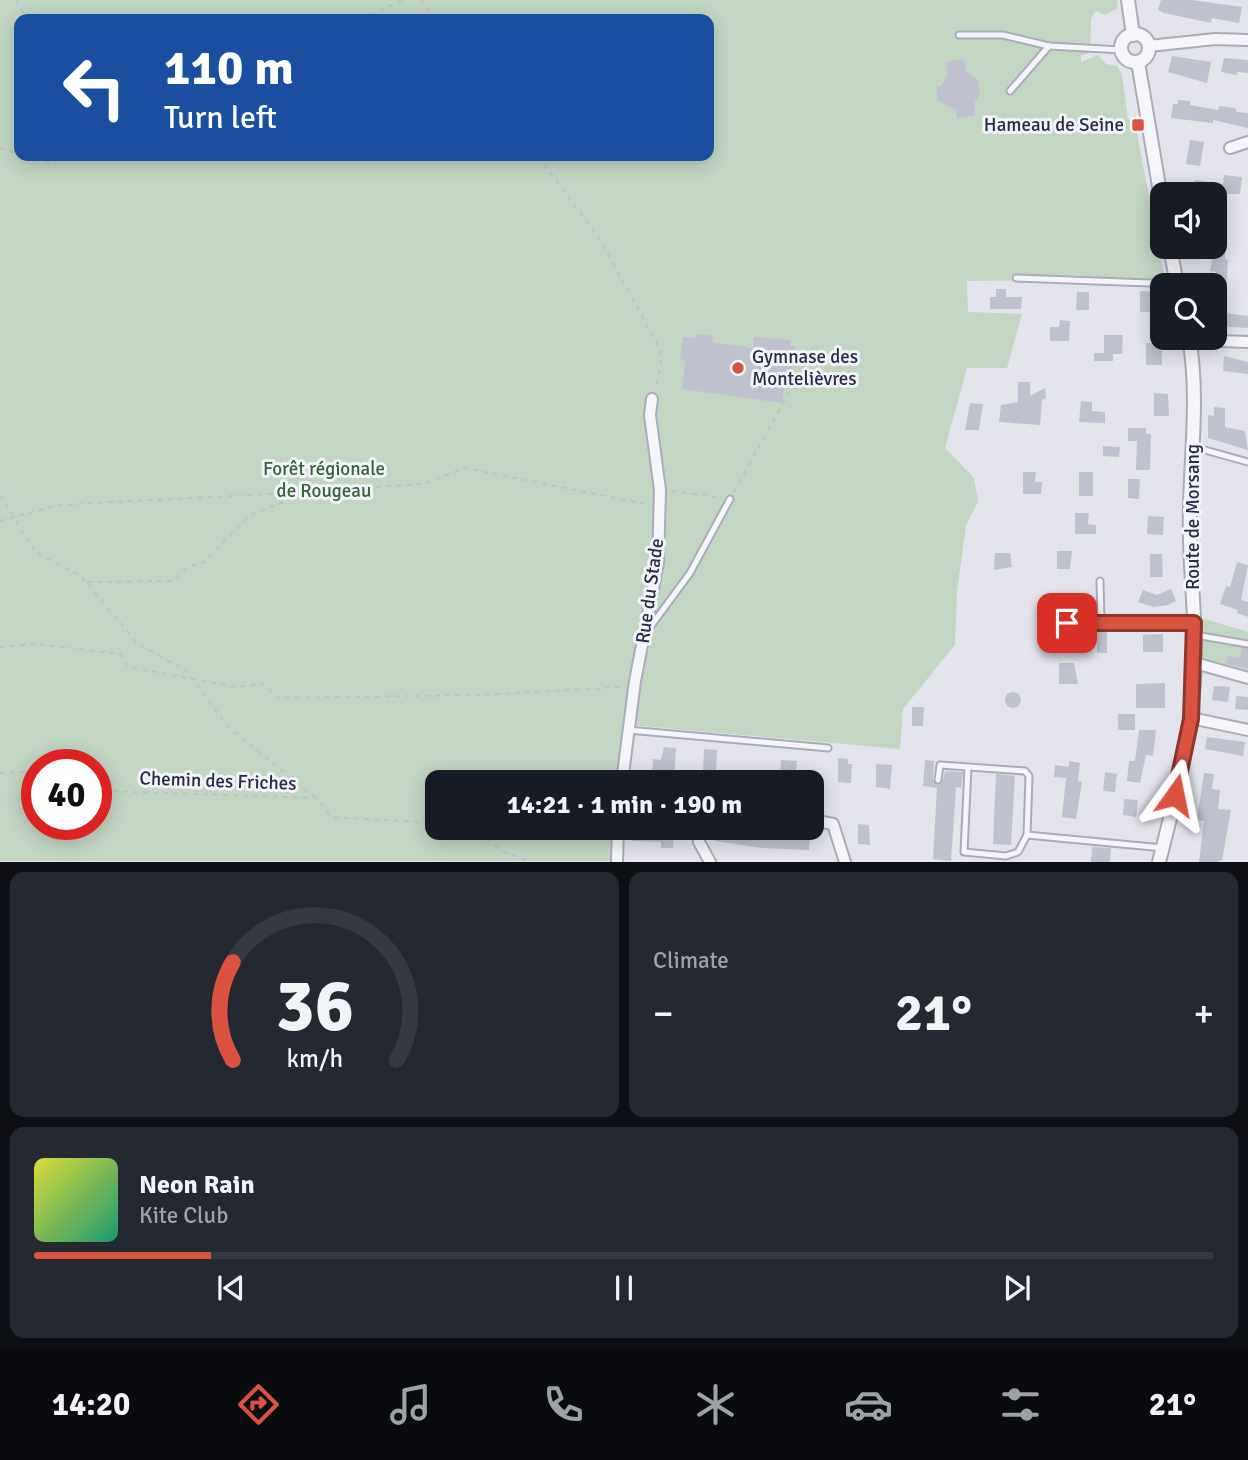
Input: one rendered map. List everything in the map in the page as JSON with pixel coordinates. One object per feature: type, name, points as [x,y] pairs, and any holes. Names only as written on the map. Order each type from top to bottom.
[{"type":"street","points":[[1128,0],[1133,35]]},
{"type":"street","points":[[1133,35],[1142,36],[1149,46],[1145,58],[1138,62],[1129,60],[1122,50],[1126,38],[1133,35]]},
{"type":"street","points":[[1149,46],[1215,38],[1248,40]]},
{"type":"street","points":[[1138,62],[1158,182]]},
{"type":"street","points":[[1230,148],[1248,142]]},
{"type":"street","points":[[1227,341],[1248,342]]},
{"type":"street","name":"Route de Morsang","points":[[1159,862],[1191,719],[1195,663],[1189,525],[1194,447],[1191,350]]},
{"type":"street","name":"Rue du Stade","points":[[623,770],[635,686],[658,564],[660,490],[650,415],[652,399]]},
{"type":"street","points":[[1195,663],[1248,678]]},
{"type":"street","points":[[1191,719],[1248,730]]},
{"type":"street","points":[[824,822],[833,824],[845,862]]},
{"type":"street","points":[[617,862],[618,840]]},
{"type":"street","points":[[699,840],[710,862]]},
{"type":"lane","points":[[959,35],[1003,34],[1049,46],[1122,50]]},
{"type":"lane","points":[[1010,91],[1049,46]]},
{"type":"lane","points":[[1016,278],[1150,283]]},
{"type":"lane","points":[[1194,447],[1248,462]]},
{"type":"lane","points":[[646,632],[690,573],[730,499]]},
{"type":"lane","points":[[1100,581],[1101,623]]},
{"type":"lane","points":[[1067,623],[1194,629],[1248,644]]},
{"type":"lane","points":[[628,730],[828,748]]},
{"type":"lane","points":[[938,780],[940,765],[1025,771],[1029,776],[1027,835],[1018,852],[1006,856],[964,852],[968,767]]},
{"type":"lane","points":[[1027,835],[1163,848]]},
{"type":"path","points":[[371,14],[403,0]]},
{"type":"path","points":[[421,0],[432,14]]},
{"type":"path","points":[[542,161],[599,238],[660,349],[662,367],[652,399]]},
{"type":"path","points":[[660,490],[730,499],[814,346]]},
{"type":"path","points":[[0,521],[11,515],[57,505],[423,484],[466,468],[660,507]]},
{"type":"path","points":[[87,582],[173,581],[188,566],[204,562],[250,515],[313,491]]},
{"type":"path","points":[[0,495],[35,552],[82,576],[137,643],[188,671],[227,726],[316,798]]},
{"type":"path","points":[[0,647],[38,644],[120,654],[130,667],[236,687],[263,684],[278,698],[480,695],[635,686]]},
{"type":"path","points":[[0,774],[21,772]]},
{"type":"path","name":"Chemin des Friches","points":[[112,791],[316,798],[332,817],[425,822]]},
{"type":"path","points":[[487,840],[506,853],[531,862]]},
{"type":"green space","name":"Forêt régionale de Rougeau","points":[[0,0],[1117,0],[1118,8],[1105,15],[1096,11],[1091,18],[1090,53],[1081,55],[1081,62],[1098,55],[1106,64],[1117,66],[1122,75],[1128,118],[1135,124],[1150,202],[1150,259],[1161,259],[1164,273],[1150,273],[1150,279],[967,281],[968,312],[1022,314],[1007,368],[967,368],[945,448],[974,478],[978,502],[966,525],[957,592],[955,645],[903,709],[900,749],[630,725],[624,770],[425,770],[425,840],[616,840],[613,861],[0,861]]},
{"type":"green space","points":[[1202,618],[1248,632],[1248,671],[1201,657]]},
{"type":"building","points":[[1161,0],[1192,0],[1242,7],[1239,23],[1212,18],[1211,23],[1164,13],[1158,10]]},
{"type":"building","points":[[1172,56],[1211,62],[1207,83],[1168,72]]},
{"type":"building","points":[[1224,58],[1248,60],[1248,73],[1237,72],[1237,75],[1221,72]]},
{"type":"building","points":[[964,59],[966,71],[977,79],[980,93],[974,104],[975,115],[957,119],[956,110],[938,101],[936,87],[941,86],[948,75],[946,62]]},
{"type":"building","points":[[1178,100],[1190,101],[1190,105],[1218,110],[1219,106],[1235,108],[1237,112],[1248,113],[1248,128],[1213,120],[1213,123],[1171,118],[1173,104],[1178,104]]},
{"type":"building","points":[[1190,140],[1204,142],[1200,166],[1186,164]]},
{"type":"building","points":[[1224,175],[1242,177],[1240,194],[1227,194],[1227,182],[1223,182]]},
{"type":"building","points":[[1212,259],[1228,260],[1227,278],[1227,273],[1210,271]]},
{"type":"building","points":[[996,289],[1006,289],[1006,297],[1022,297],[1021,309],[990,309],[990,297],[996,297]]},
{"type":"building","points":[[1140,291],[1150,292],[1150,312],[1140,312]]},
{"type":"building","points":[[1077,292],[1089,292],[1089,310],[1076,310]]},
{"type":"building","points":[[1227,313],[1248,316],[1248,328],[1227,327]]},
{"type":"building","points":[[1060,320],[1070,321],[1069,341],[1050,341],[1050,327],[1059,327]]},
{"type":"building","name":"Gymnase des Montelièvres","points":[[696,334],[713,336],[712,342],[753,348],[754,337],[791,340],[790,346],[795,346],[792,370],[787,369],[782,403],[682,389],[685,361],[680,360],[683,337],[696,338]]},
{"type":"building","points":[[1104,335],[1123,335],[1122,354],[1113,354],[1113,361],[1094,361],[1094,353],[1104,353]]},
{"type":"building","points":[[1146,343],[1150,343],[1150,350],[1162,350],[1162,365],[1146,365]]},
{"type":"building","points":[[1224,356],[1248,362],[1248,374],[1223,371]]},
{"type":"building","points":[[1018,382],[1030,382],[1030,396],[1045,388],[1046,398],[1042,400],[1040,425],[999,422],[1001,405],[1018,402]]},
{"type":"building","points":[[1154,393],[1168,394],[1169,416],[1154,416]]},
{"type":"building","points":[[1081,401],[1092,402],[1092,411],[1105,412],[1105,423],[1079,422]]},
{"type":"building","points":[[970,403],[983,404],[979,430],[965,430]]},
{"type":"building","points":[[1214,407],[1225,408],[1225,427],[1245,431],[1248,450],[1208,438],[1208,415],[1214,416]]},
{"type":"building","points":[[1128,428],[1146,428],[1146,434],[1151,434],[1150,470],[1136,470],[1137,441],[1128,441]]},
{"type":"building","points":[[1103,446],[1120,447],[1119,457],[1103,456]]},
{"type":"building","points":[[1023,472],[1036,472],[1035,482],[1042,482],[1041,494],[1023,494]]},
{"type":"building","points":[[1079,472],[1093,472],[1093,496],[1079,496]]},
{"type":"building","points":[[1128,479],[1140,479],[1139,499],[1128,498]]},
{"type":"building","points":[[1075,513],[1089,513],[1088,524],[1096,525],[1096,534],[1075,534]]},
{"type":"building","points":[[1148,516],[1164,517],[1163,535],[1147,534]]},
{"type":"building","points":[[1057,551],[1072,551],[1070,569],[1057,569]]},
{"type":"building","points":[[995,553],[1010,553],[1012,567],[994,570]]},
{"type":"building","points":[[1150,554],[1162,554],[1163,577],[1150,577]]},
{"type":"building","points":[[1237,562],[1248,565],[1241,600],[1248,602],[1248,617],[1237,613],[1238,610],[1220,604],[1226,586],[1230,587]]},
{"type":"building","points":[[1171,589],[1176,601],[1168,605],[1154,607],[1138,602],[1143,590],[1157,595]]},
{"type":"building","points":[[1097,630],[1107,630],[1107,653],[1097,653]]},
{"type":"building","points":[[1163,634],[1163,652],[1143,652],[1143,635]]},
{"type":"building","points":[[1242,648],[1248,649],[1248,668],[1226,664],[1228,656],[1240,658]]},
{"type":"building","points":[[1059,663],[1074,663],[1078,684],[1059,684]]},
{"type":"building","points":[[1165,683],[1165,708],[1136,708],[1136,684]]},
{"type":"building","points":[[1214,686],[1230,687],[1228,702],[1212,700]]},
{"type":"building","points":[[1010,692],[1016,692],[1021,700],[1019,706],[1010,708],[1005,703],[1005,697]]},
{"type":"building","points":[[1236,696],[1248,697],[1248,710],[1235,709]]},
{"type":"building","points":[[912,707],[924,707],[923,726],[912,726]]},
{"type":"building","points":[[1118,714],[1135,714],[1135,730],[1118,730]]},
{"type":"building","points":[[1139,730],[1156,730],[1153,756],[1146,755],[1140,783],[1127,781],[1129,761],[1135,761]]},
{"type":"building","points":[[1207,737],[1245,742],[1243,756],[1205,749]]},
{"type":"building","points":[[664,747],[676,748],[675,770],[652,770],[653,759],[661,760]]},
{"type":"building","points":[[704,749],[717,750],[716,770],[703,770]]},
{"type":"building","points":[[838,758],[848,759],[848,764],[852,764],[851,783],[838,782]]},
{"type":"building","points":[[781,760],[797,761],[796,770],[781,770]]},
{"type":"building","points":[[925,760],[934,761],[933,780],[937,785],[942,783],[945,771],[963,772],[961,788],[956,787],[951,861],[933,859],[937,788],[923,786]]},
{"type":"building","points":[[1069,761],[1080,763],[1078,781],[1082,782],[1076,819],[1062,817],[1066,778],[1054,777],[1055,765],[1069,767]]},
{"type":"building","points":[[876,764],[892,765],[890,789],[876,787]]},
{"type":"building","points":[[1105,772],[1117,774],[1115,792],[1103,791]]},
{"type":"building","points":[[1204,773],[1214,774],[1212,789],[1220,790],[1218,809],[1231,810],[1222,860],[1217,862],[1199,862],[1204,821],[1197,820]]},
{"type":"building","points":[[996,774],[1015,776],[1011,845],[993,844]]},
{"type":"building","points":[[1124,799],[1138,800],[1136,817],[1123,815]]},
{"type":"building","points":[[858,824],[869,825],[870,845],[858,844]]},
{"type":"building","points":[[674,840],[673,848],[661,848],[661,842],[632,841]]},
{"type":"building","points":[[810,840],[809,850],[762,848],[715,841]]},
{"type":"building","points":[[1092,847],[1111,848],[1110,862],[1091,862]]},
{"type":"place","name":"Hameau de Seine","points":[[1138,125]]},
{"type":"place","name":"Gymnase des Montelièvres","points":[[738,368]]},
{"type":"route","points":[[1067,623],[1194,623],[1195,663],[1191,719],[1175,795]]}]
